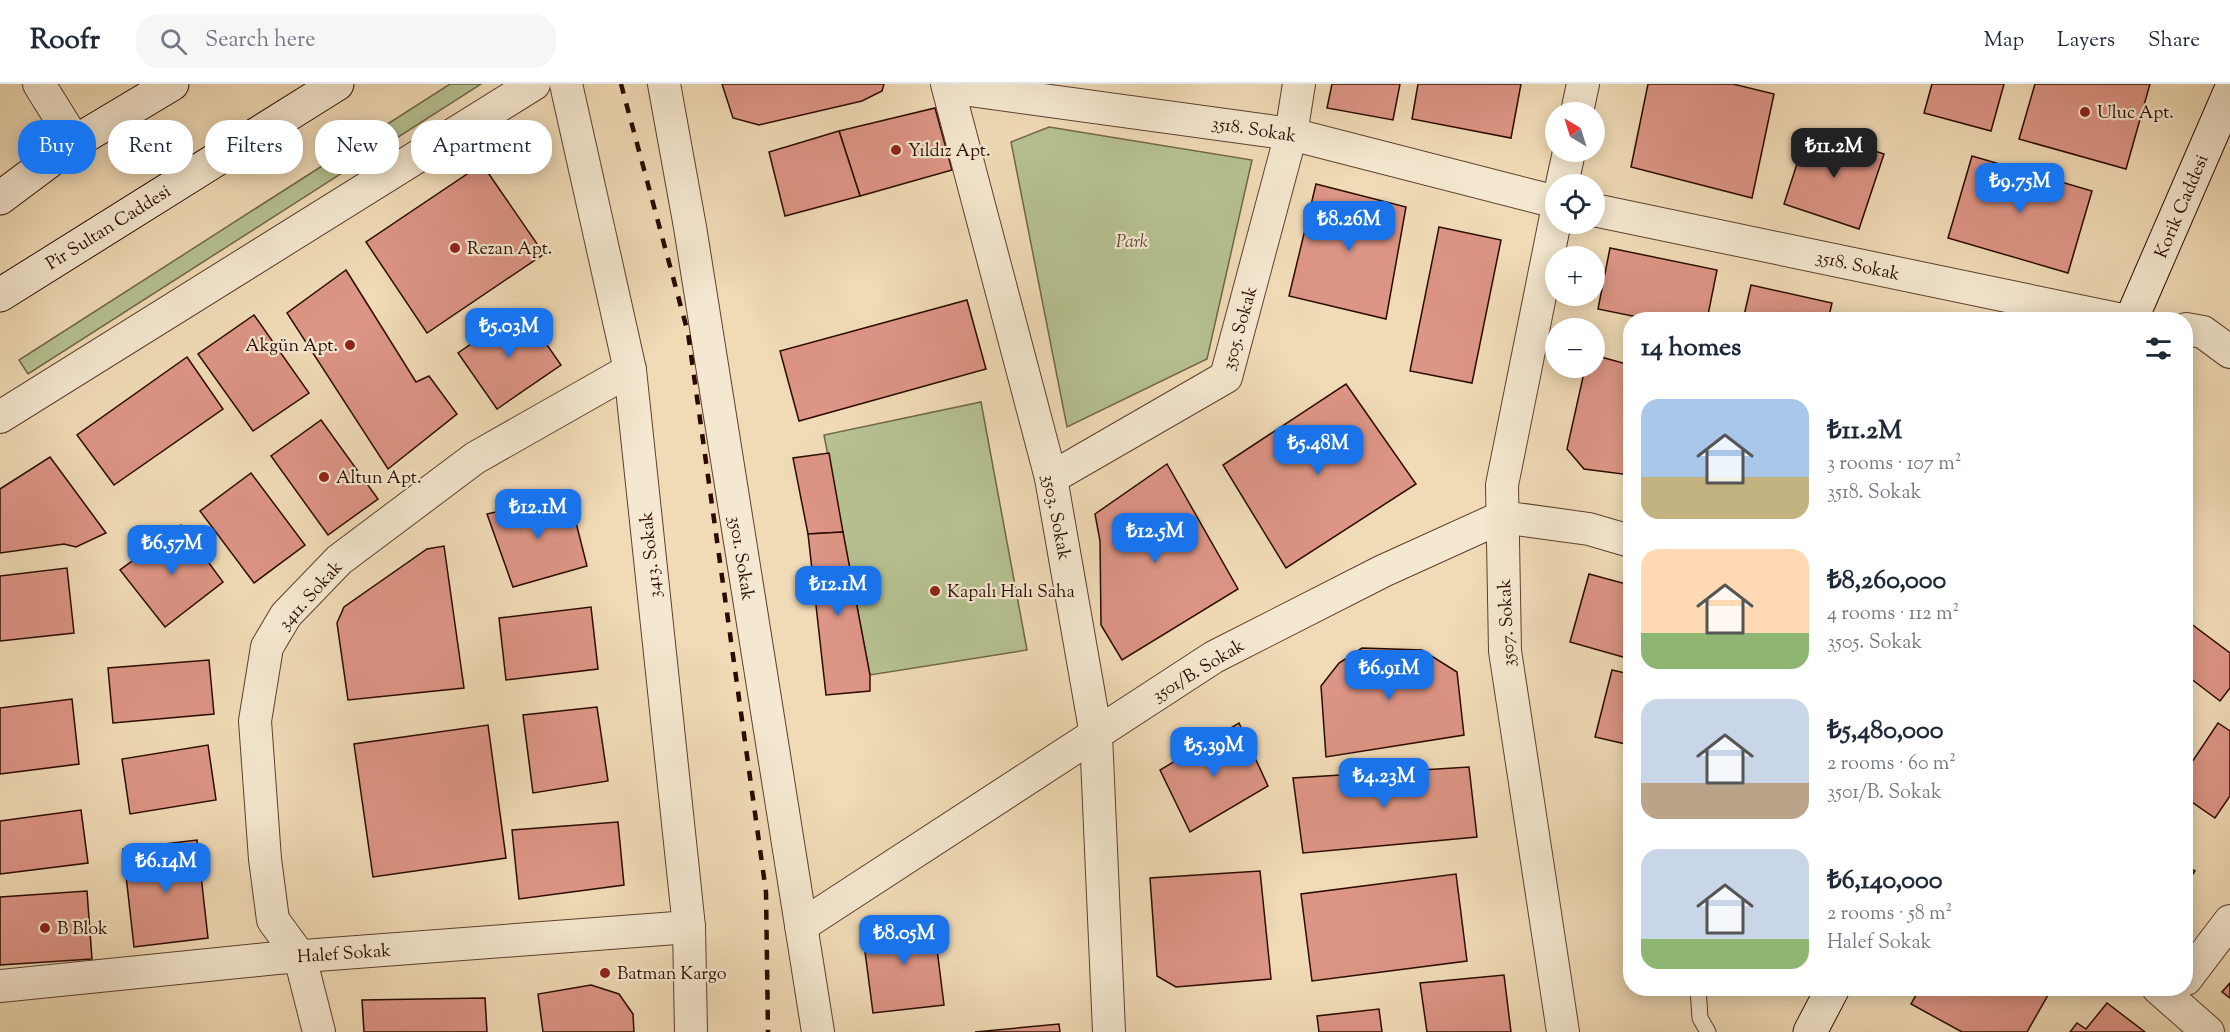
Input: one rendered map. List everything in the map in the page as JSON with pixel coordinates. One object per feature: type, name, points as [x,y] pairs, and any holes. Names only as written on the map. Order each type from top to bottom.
[{"type":"main road","points":[[96,129],[172,84]]},
{"type":"main road","name":"Pir Sultan Caddesi","points":[[0,295],[337,84]]},
{"type":"main road","name":"Korik Caddesi","points":[[2134,312],[2230,92]]},
{"type":"main road","points":[[0,198],[32,174]]},
{"type":"main road","points":[[1810,1032],[1829,996]]},
{"type":"street","points":[[39,84],[61,120]]},
{"type":"street","points":[[0,417],[534,84]]},
{"type":"street","name":"3413. Sokak","points":[[566,84],[630,370],[688,927],[691,1032]]},
{"type":"street","name":"3501. Sokak","points":[[664,84],[692,238],[818,1032]]},
{"type":"street","name":"3505. Sokak","points":[[1051,478],[1226,377],[1291,134],[1299,84]]},
{"type":"street","points":[[1579,102],[1583,84]]},
{"type":"street","name":"3518. Sokak","points":[[947,85],[1291,134],[1545,199]]},
{"type":"street","name":"3503. Sokak","points":[[947,85],[1051,478],[1096,735],[1109,1032]]},
{"type":"street","name":"3518. Sokak","points":[[1605,212],[2084,312]]},
{"type":"street","name":"3507. Sokak","points":[[1552,234],[1502,485],[1502,517],[1505,651],[1563,1032]]},
{"type":"street","points":[[2193,330],[2203,332],[2230,352]]},
{"type":"street","name":"3411. Sokak","points":[[319,1032],[300,957],[273,920],[265,859],[255,721],[267,647],[286,615],[339,560],[475,458],[630,370]]},
{"type":"street","points":[[1502,517],[1589,529],[1623,540]]},
{"type":"street","name":"3501/B. Sokak","points":[[801,926],[1214,657],[1383,571],[1502,517]]},
{"type":"street","points":[[2193,965],[2230,921]]},
{"type":"street","name":"Halef Sokak","points":[[0,986],[300,957],[688,927]]},
{"type":"street","points":[[2179,996],[2208,1032]]},
{"type":"lane","points":[[1699,996],[1700,1018],[1708,1032]]},
{"type":"green space","points":[[450,84],[481,84],[425,120],[411,120],[411,129],[399,136],[399,120],[394,120]]},
{"type":"green space","name":"Park","points":[[1049,127],[1252,160],[1207,359],[1067,427],[1011,142]]},
{"type":"green space","points":[[315,170],[315,174],[340,174],[28,374],[19,360]]},
{"type":"green space","name":"Kapalı Halı Saha","points":[[981,402],[1027,650],[870,675],[824,435]]},
{"type":"building","points":[[722,84],[884,84],[882,91],[862,101],[759,125],[733,118]]},
{"type":"building","points":[[1332,84],[1400,84],[1393,120],[1327,108]]},
{"type":"building","points":[[1418,84],[1521,84],[1511,138],[1412,119]]},
{"type":"building","points":[[1648,84],[1733,84],[1774,94],[1752,198],[1631,167]]},
{"type":"building","points":[[1932,84],[2004,84],[1991,131],[1924,113]]},
{"type":"building","name":"Uluc Apt.","points":[[2035,84],[2150,84],[2126,169],[2019,139]]},
{"type":"building","name":"Yıldız Apt.","points":[[935,108],[952,170],[860,196],[839,131]]},
{"type":"building","points":[[1808,130],[1884,154],[1859,229],[1784,204]]},
{"type":"building","points":[[839,131],[860,196],[785,216],[769,152]]},
{"type":"building","points":[[1972,156],[2092,191],[2068,273],[1948,238]]},
{"type":"building","name":"Rezan Apt.","points":[[467,174],[489,174],[544,254],[427,333],[366,242]]},
{"type":"building","points":[[1316,184],[1406,207],[1386,319],[1289,296]]},
{"type":"building","points":[[1439,227],[1501,240],[1472,383],[1410,371]]},
{"type":"building","points":[[1610,248],[1717,270],[1709,312],[1623,312],[1623,314],[1598,309],[1599,306],[1605,306],[1605,273]]},
{"type":"building","name":"Akgün Apt.","points":[[346,270],[416,382],[429,376],[457,414],[388,469],[287,313]]},
{"type":"building","points":[[1751,285],[1832,303],[1830,312],[1745,312]]},
{"type":"building","points":[[967,300],[986,369],[799,421],[780,351]]},
{"type":"building","points":[[522,309],[561,365],[497,409],[458,353]]},
{"type":"building","points":[[254,315],[309,393],[253,431],[198,354]]},
{"type":"building","points":[[187,357],[223,409],[114,485],[77,435]]},
{"type":"building","points":[[1605,358],[1623,363],[1623,474],[1584,469],[1567,449],[1583,378],[1605,378]]},
{"type":"building","points":[[1346,384],[1416,484],[1286,568],[1223,465]]},
{"type":"building","name":"Altun Apt.","points":[[321,420],[378,499],[328,535],[271,456]]},
{"type":"building","points":[[829,453],[843,532],[808,534],[793,458]]},
{"type":"building","points":[[50,457],[106,533],[76,547],[64,544],[0,553],[0,489]]},
{"type":"building","points":[[1167,464],[1238,589],[1122,660],[1101,625],[1100,541],[1095,514]]},
{"type":"building","points":[[251,473],[305,545],[254,583],[200,511]]},
{"type":"building","points":[[569,495],[587,566],[513,587],[487,514]]},
{"type":"building","points":[[181,525],[223,582],[165,627],[120,570]]},
{"type":"building","points":[[843,532],[870,675],[870,691],[826,695],[808,534]]},
{"type":"building","points":[[444,546],[464,688],[348,700],[337,623],[344,607],[427,549]]},
{"type":"building","points":[[67,568],[74,633],[0,641],[0,576]]},
{"type":"building","points":[[1589,574],[1623,583],[1623,657],[1570,642]]},
{"type":"building","points":[[591,607],[598,669],[506,680],[499,618]]},
{"type":"building","points":[[2193,625],[2230,653],[2230,688],[2220,701],[2193,680]]},
{"type":"building","points":[[1362,648],[1422,650],[1457,672],[1464,735],[1326,757],[1321,686],[1339,663]]},
{"type":"building","points":[[209,660],[214,714],[113,723],[108,668]]},
{"type":"building","points":[[1612,670],[1623,672],[1623,743],[1595,737]]},
{"type":"building","points":[[72,699],[79,764],[0,774],[0,708]]},
{"type":"building","points":[[597,707],[608,781],[533,793],[523,715]]},
{"type":"building","points":[[1239,723],[1268,786],[1190,832],[1160,770]]},
{"type":"building","points":[[2218,723],[2230,731],[2230,796],[2215,818],[2193,803],[2193,760]]},
{"type":"building","points":[[488,725],[506,858],[373,877],[354,744]]},
{"type":"building","points":[[208,745],[216,800],[130,814],[122,759]]},
{"type":"building","points":[[1469,767],[1477,837],[1303,853],[1293,778]]},
{"type":"building","points":[[81,810],[88,863],[0,874],[0,821]]},
{"type":"building","points":[[618,822],[624,885],[519,899],[512,830]]},
{"type":"building","points":[[197,840],[208,938],[134,947],[123,849]]},
{"type":"building","points":[[1260,871],[1271,979],[1176,987],[1157,976],[1150,878]]},
{"type":"building","points":[[1456,874],[1467,961],[1312,981],[1301,894]]},
{"type":"building","name":"B Blok","points":[[87,891],[92,959],[0,965],[0,897]]},
{"type":"building","points":[[912,917],[933,917],[944,1005],[873,1013],[864,944],[875,931]]},
{"type":"building","points":[[1504,975],[1511,1032],[1427,1032],[1420,983]]},
{"type":"building","points":[[2230,983],[2230,998],[2222,992]]},
{"type":"building","points":[[591,985],[619,994],[633,1014],[634,1032],[543,1032],[538,994]]},
{"type":"building","points":[[1916,996],[2047,996],[2027,1032],[1962,1032],[1911,1004]]},
{"type":"building","points":[[485,998],[487,1032],[364,1032],[362,1000]]},
{"type":"building","points":[[2107,1003],[2145,1032],[2070,1032],[2077,1023],[2086,1029]]},
{"type":"building","points":[[1379,1009],[1382,1032],[1319,1032],[1317,1016]]},
{"type":"building","points":[[1059,1024],[1060,1032],[975,1032]]},
{"type":"railway","points":[[621,84],[688,333],[766,892],[768,1032]]},
{"type":"place","name":"Uluc Apt.","points":[[2085,112]]},
{"type":"place","name":"Yıldız Apt.","points":[[896,150]]},
{"type":"place","name":"Rezan Apt.","points":[[455,248]]},
{"type":"place","name":"Akgün Apt.","points":[[350,345]]},
{"type":"place","name":"Altun Apt.","points":[[324,477]]},
{"type":"place","name":"Kapalı Halı Saha","points":[[935,591]]},
{"type":"place","name":"B Blok","points":[[45,928]]},
{"type":"place","name":"Batman Kargo","points":[[605,973]]}]
